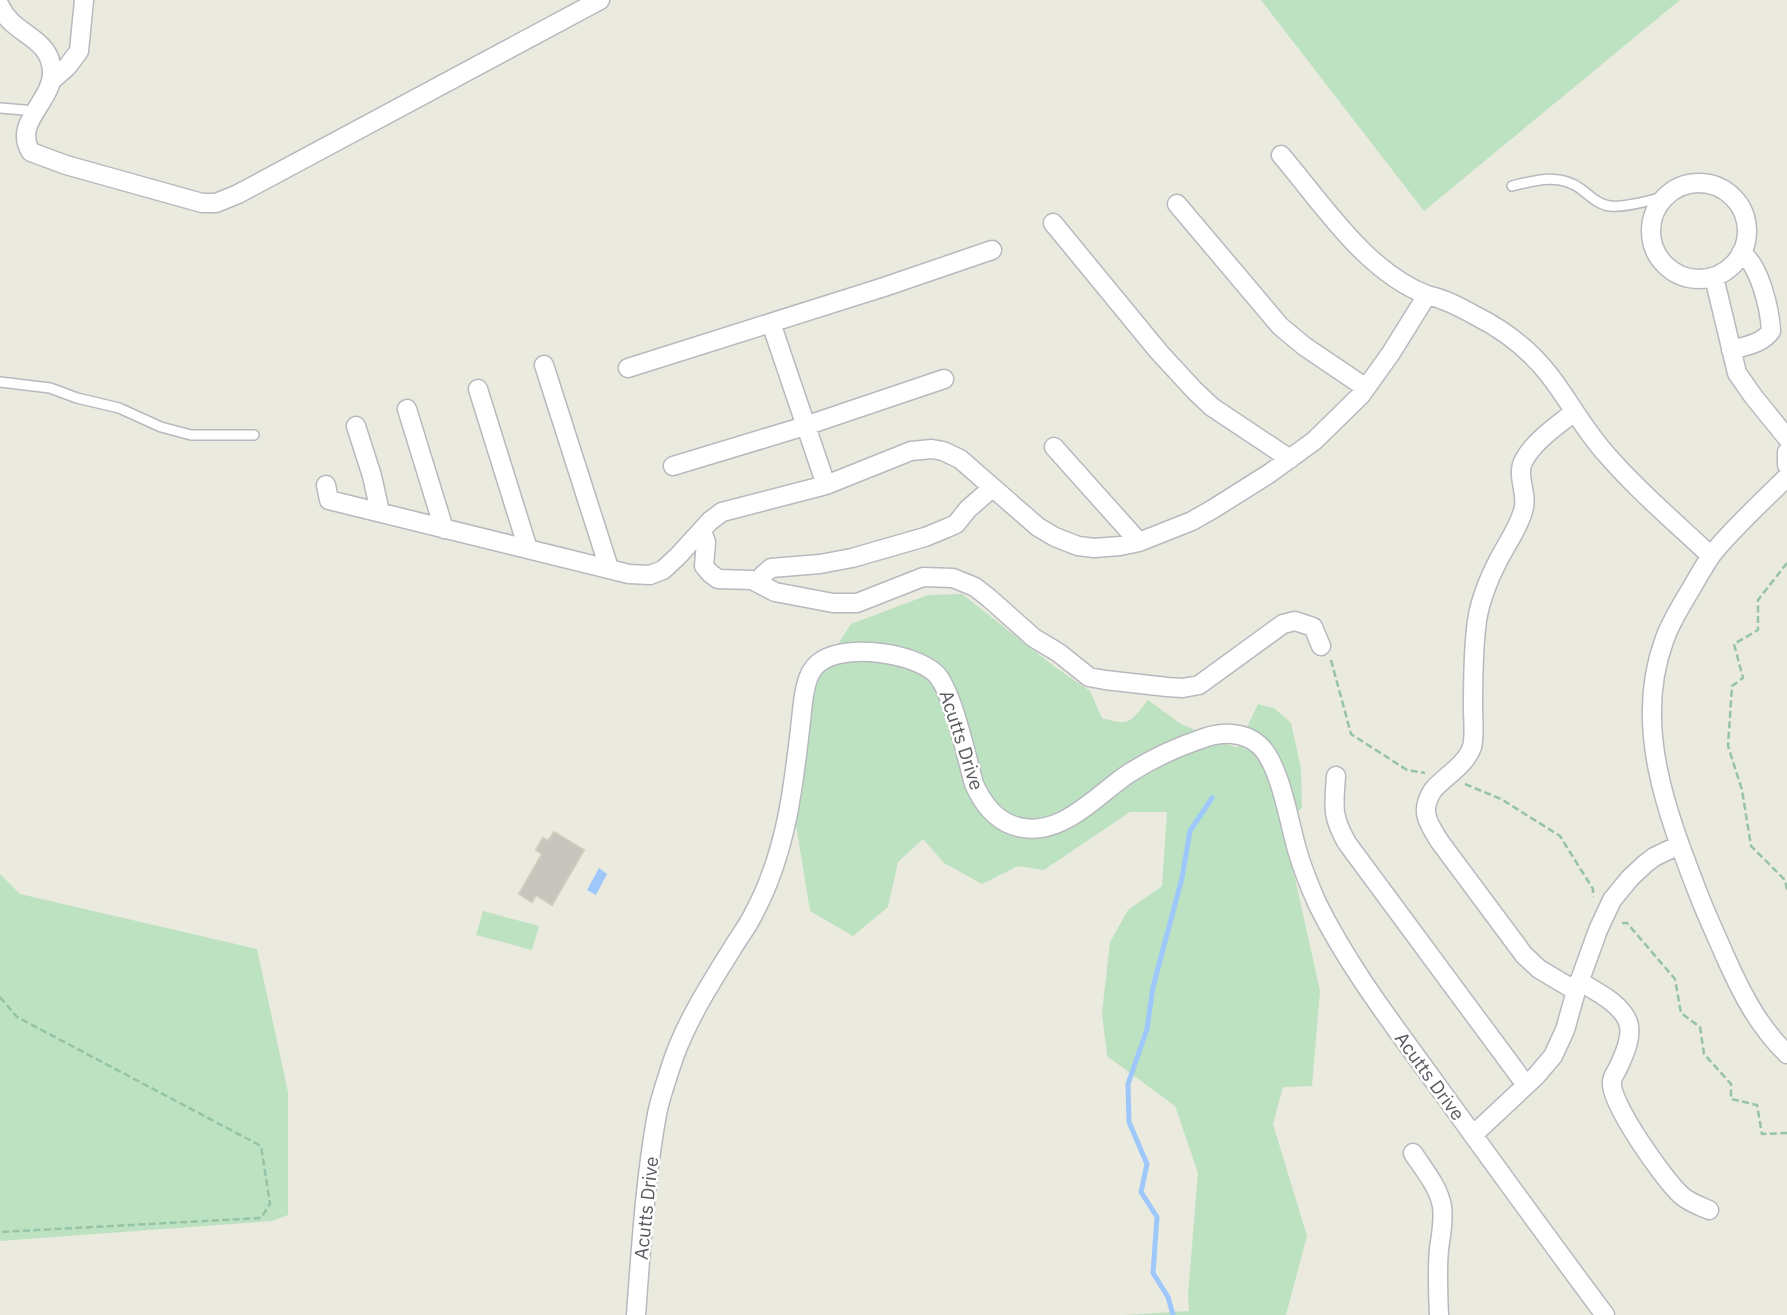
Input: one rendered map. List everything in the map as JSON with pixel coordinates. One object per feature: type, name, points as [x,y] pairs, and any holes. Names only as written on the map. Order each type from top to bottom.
[{"type":"street","points":[[51,80],[68,67],[79,51],[84,0]]},
{"type":"street","points":[[0,6],[10,22],[45,48],[50,58],[51,80],[46,96],[29,122],[26,132],[26,143],[31,152],[66,165],[202,203],[216,203],[238,194],[600,0]]},
{"type":"street","points":[[1281,155],[1352,240],[1381,269],[1412,290],[1451,302],[1507,334],[1532,355],[1618,468],[1711,556]]},
{"type":"street","points":[[1690,184],[1705,184],[1731,195],[1740,206],[1747,234],[1741,253],[1727,271],[1700,280],[1673,272],[1662,262],[1654,250],[1651,236],[1657,208],[1665,197],[1690,184]]},
{"type":"street","points":[[1177,204],[1280,326],[1304,346],[1366,388]]},
{"type":"street","points":[[1053,223],[1195,391],[1212,407],[1290,459]]},
{"type":"street","points":[[628,368],[992,250]]},
{"type":"street","points":[[1731,350],[1758,342],[1771,331],[1771,321],[1756,273],[1748,257],[1741,253]]},
{"type":"street","points":[[1714,277],[1737,373],[1787,438]]},
{"type":"street","points":[[326,485],[329,500],[638,575],[657,573],[671,563],[716,516],[732,509],[826,485],[911,451],[926,449],[953,455],[1038,527],[1066,542],[1094,548],[1120,546],[1139,542],[1192,521],[1270,473],[1314,441],[1366,388],[1427,295]]},
{"type":"street","points":[[771,323],[826,485]]},
{"type":"street","points":[[544,365],[609,568]]},
{"type":"street","points":[[673,466],[805,426],[944,379]]},
{"type":"street","points":[[478,389],[528,548]]},
{"type":"street","points":[[407,409],[444,529]]},
{"type":"street","points":[[1574,412],[1533,448],[1523,461],[1521,482],[1525,501],[1522,514],[1499,559],[1477,619],[1472,747],[1467,756],[1433,790],[1426,804],[1426,815],[1447,852],[1532,964],[1616,1006],[1628,1022],[1628,1042],[1611,1084],[1616,1100],[1637,1138],[1674,1188],[1686,1200],[1709,1210]]},
{"type":"street","points":[[356,426],[380,512]]},
{"type":"street","points":[[1054,447],[1139,542]]},
{"type":"street","points":[[1787,452],[1787,464]]},
{"type":"street","points":[[1787,477],[1711,556],[1677,612],[1664,640],[1657,666],[1651,709],[1656,763],[1679,845],[1704,910],[1742,994],[1770,1037],[1787,1054]]},
{"type":"street","points":[[760,584],[763,575],[771,568],[852,558],[947,528],[956,524],[968,509],[992,488]]},
{"type":"street","points":[[702,531],[706,542],[704,566],[714,577],[724,580],[746,579],[775,592],[843,604],[857,603],[923,577],[954,578],[975,587],[1034,638],[1059,653],[1089,677],[1105,680],[1183,688],[1199,685],[1259,640],[1291,621],[1313,627],[1321,646]]},
{"type":"street","name":"Acutts Drive","points":[[636,1315],[651,1155],[662,1094],[690,1021],[754,915],[775,866],[786,825],[805,687],[821,660],[835,654],[854,652],[880,653],[912,660],[936,673],[949,694],[979,796],[996,817],[1025,829],[1041,829],[1065,820],[1127,775],[1179,747],[1219,734],[1241,736],[1254,741],[1266,753],[1273,767],[1298,857],[1316,901],[1353,969],[1605,1315]]},
{"type":"street","points":[[1336,776],[1334,816],[1347,843],[1526,1085]]},
{"type":"street","points":[[1473,1135],[1544,1068],[1558,1047],[1602,920],[1612,900],[1654,857],[1679,845]]},
{"type":"street","points":[[1413,1153],[1433,1184],[1441,1205],[1443,1220],[1437,1280],[1439,1315]]},
{"type":"lane","points":[[0,108],[36,111]]},
{"type":"lane","points":[[1512,187],[1542,179],[1560,179],[1577,185],[1595,200],[1611,206],[1665,197]]},
{"type":"lane","points":[[0,382],[50,388],[119,408],[161,427],[191,435],[254,435]]},
{"type":"path","points":[[1787,563],[1758,600],[1758,630],[1734,644],[1743,678],[1732,686],[1728,746],[1742,790],[1751,846],[1785,880],[1787,890]]},
{"type":"path","points":[[1321,646],[1331,660],[1351,734],[1406,770],[1447,776],[1501,799],[1560,836],[1593,889],[1594,916],[1602,920],[1627,923],[1675,979],[1681,1013],[1700,1027],[1704,1054],[1731,1084],[1731,1100],[1757,1105],[1762,1134],[1787,1133]]},
{"type":"path","points":[[0,997],[17,1017],[261,1146],[270,1204],[261,1218],[0,1232]]},
{"type":"green space","points":[[1261,0],[1680,0],[1424,211]]},
{"type":"green space","points":[[962,594],[1090,691],[1102,718],[1118,722],[1129,721],[1148,700],[1181,724],[1237,748],[1258,704],[1274,708],[1291,723],[1301,768],[1302,808],[1283,824],[1320,991],[1312,1086],[1283,1087],[1273,1124],[1307,1236],[1286,1315],[1125,1315],[1189,1311],[1198,1173],[1175,1106],[1107,1056],[1102,1013],[1110,942],[1128,910],[1162,886],[1167,812],[1130,812],[1044,870],[1018,866],[982,884],[944,863],[923,839],[898,862],[888,907],[853,936],[810,911],[795,819],[814,681],[851,624],[928,595]]},
{"type":"green space","points":[[0,874],[20,894],[257,949],[288,1092],[288,1215],[272,1221],[0,1241]]},
{"type":"green space","points":[[483,911],[539,926],[532,950],[476,935]]},
{"type":"water","points":[[599,868],[607,874],[596,895],[587,890]]},
{"type":"building","points":[[554,832],[584,850],[552,905],[536,895],[532,902],[519,894],[542,854],[536,850],[543,838],[548,841]]},
{"type":"waterway","points":[[1173,1315],[1168,1297],[1153,1273],[1157,1217],[1141,1192],[1147,1164],[1129,1122],[1128,1084],[1147,1029],[1153,987],[1182,878],[1190,831],[1212,798]]}]
